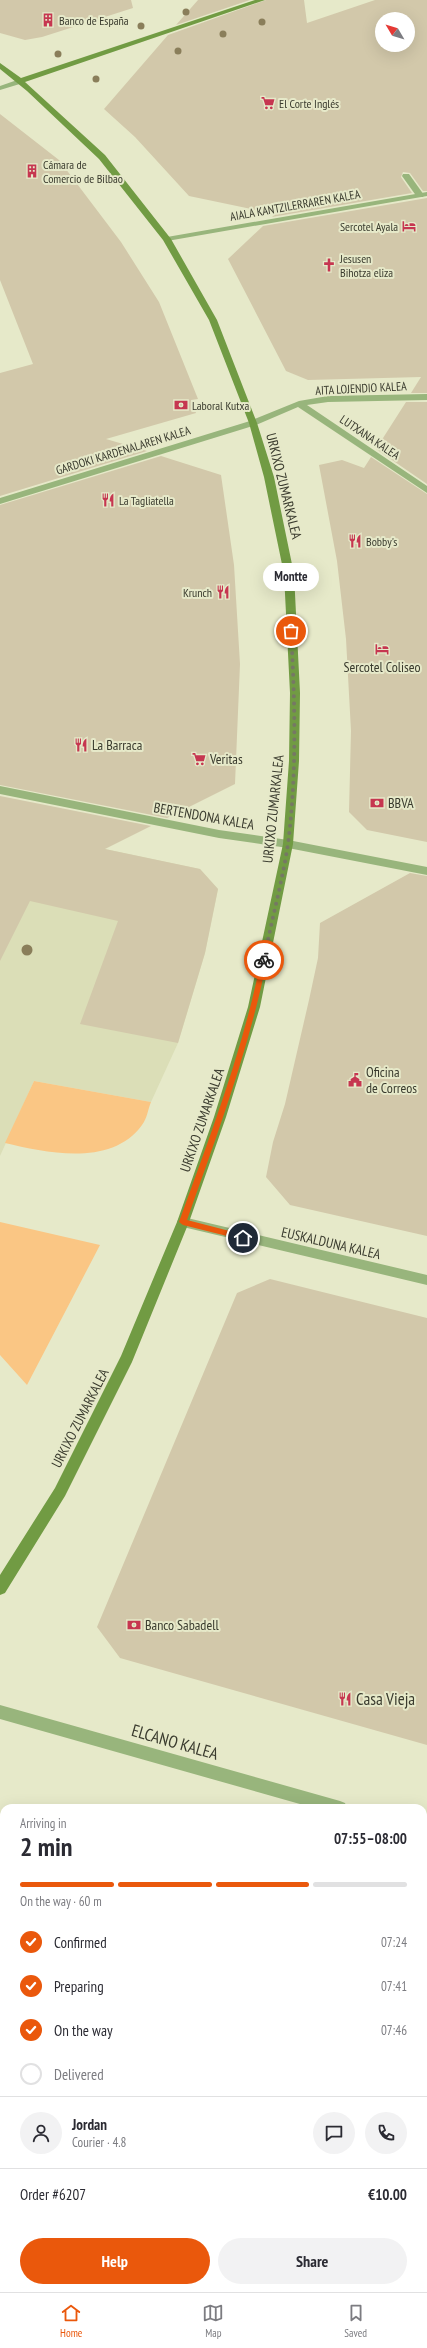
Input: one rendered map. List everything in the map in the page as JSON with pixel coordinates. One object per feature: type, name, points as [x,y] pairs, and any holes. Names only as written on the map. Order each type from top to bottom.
[{"type":"main road","points":[[20,81],[262,0]]},
{"type":"main road","name":"URKIXO ZUMARKALEA","points":[[0,65],[20,81],[102,157],[167,239],[213,320],[252,423],[269,477],[288,574],[295,700],[294,761],[288,844],[254,1007],[220,1117],[183,1222],[126,1358],[60,1492],[0,1588]]},
{"type":"street","points":[[0,88],[20,81]]},
{"type":"street","points":[[406,176],[423,194]]},
{"type":"street","name":"AIALA KANTZILERRAREN KALEA","points":[[167,239],[423,194]]},
{"type":"street","name":"AITA LOJENDIO KALEA","points":[[252,423],[300,404],[328,399],[427,397]]},
{"type":"street","name":"LUTXANA KALEA","points":[[300,404],[427,490]]},
{"type":"street","name":"GARDOKI KARDENALAREN KALEA","points":[[0,501],[252,423]]},
{"type":"street","name":"BERTENDONA KALEA","points":[[0,790],[219,834],[288,844],[427,871]]},
{"type":"street","name":"EUSKALDUNA KALEA","points":[[183,1222],[427,1280]]},
{"type":"street","name":"ELCANO KALEA","points":[[0,1712],[326,1804]]},
{"type":"shaded area","points":[[0,827],[200,869],[218,889],[205,953],[178,1043],[151,1102],[34,1081],[0,1156]]},
{"type":"shaded area","points":[[34,1081],[151,1102],[144,1123],[129,1138],[114,1147],[97,1152],[78,1154],[59,1153],[5,1143]]},
{"type":"shaded area","points":[[0,1222],[100,1245],[27,1385],[0,1355]]},
{"type":"building","name":"Banco de España","points":[[0,0],[131,0],[133,8],[42,37],[25,40],[0,33]]},
{"type":"building","points":[[198,0],[250,0],[176,25]]},
{"type":"building","name":"El Corte Inglés","points":[[266,0],[304,0],[307,23],[375,0],[427,0],[427,191],[423,191],[410,173],[403,172],[401,177],[412,193],[272,217],[275,214],[189,196],[135,137],[104,109],[168,35]]},
{"type":"building","points":[[0,114],[59,160],[121,242],[159,302],[198,399],[191,400],[196,413],[106,439],[147,451],[0,496],[0,373],[33,364],[0,280]]},
{"type":"building","points":[[427,198],[427,393],[411,393],[421,377],[308,380],[286,371],[228,259],[263,226]]},
{"type":"building","points":[[406,402],[427,402],[427,484],[376,449]]},
{"type":"building","points":[[161,456],[221,475],[234,565],[240,664],[235,784],[167,818],[0,785],[0,505]]},
{"type":"building","points":[[371,457],[427,494],[427,842],[367,830],[349,812],[351,731],[346,639],[337,561],[319,465],[342,460],[364,468]]},
{"type":"building","points":[[0,796],[151,826],[105,849],[200,869],[218,889],[205,953],[178,1043],[80,1024],[118,921],[30,901],[0,961]]},
{"type":"building","name":"Oficina de Correos","points":[[410,873],[427,876],[427,1236],[290,1205],[266,1177],[273,1142],[285,1104],[318,958],[320,923]]},
{"type":"building","points":[[270,1279],[427,1318],[427,1745],[120,1658],[97,1627],[237,1293]]},
{"type":"way so far","points":[[264,960],[288,844],[294,761],[295,692],[291,631]]},
{"type":"place","name":"Banco de España","points":[[48,20]]},
{"type":"place","name":"El Corte Inglés","points":[[268,103]]},
{"type":"place","name":"Cámara de Comercio de Bilbao","points":[[32,171]]},
{"type":"place","name":"Sercotel Ayala","points":[[409,226]]},
{"type":"place","name":"Jesusen Bihotza eliza","points":[[329,265]]},
{"type":"place","name":"Laboral Kutxa","points":[[181,405]]},
{"type":"place","name":"La Tagliatella","points":[[108,500]]},
{"type":"place","name":"Bobby's","points":[[355,541]]},
{"type":"place","name":"Krunch","points":[[223,592]]},
{"type":"place","name":"Montte","points":[[291,631]]},
{"type":"place","name":"Sercotel Coliseo","points":[[382,649]]},
{"type":"place","name":"La Barraca","points":[[81,745]]},
{"type":"place","name":"Veritas","points":[[199,759]]},
{"type":"place","name":"BBVA","points":[[377,803]]},
{"type":"place","name":"Oficina de Correos","points":[[355,1080]]},
{"type":"place","name":"Banco Sabadell","points":[[134,1625]]},
{"type":"place","name":"Casa Vieja","points":[[345,1699]]},
{"type":"route","points":[[243,1238],[183,1222],[220,1117],[254,1007],[264,960]]}]
